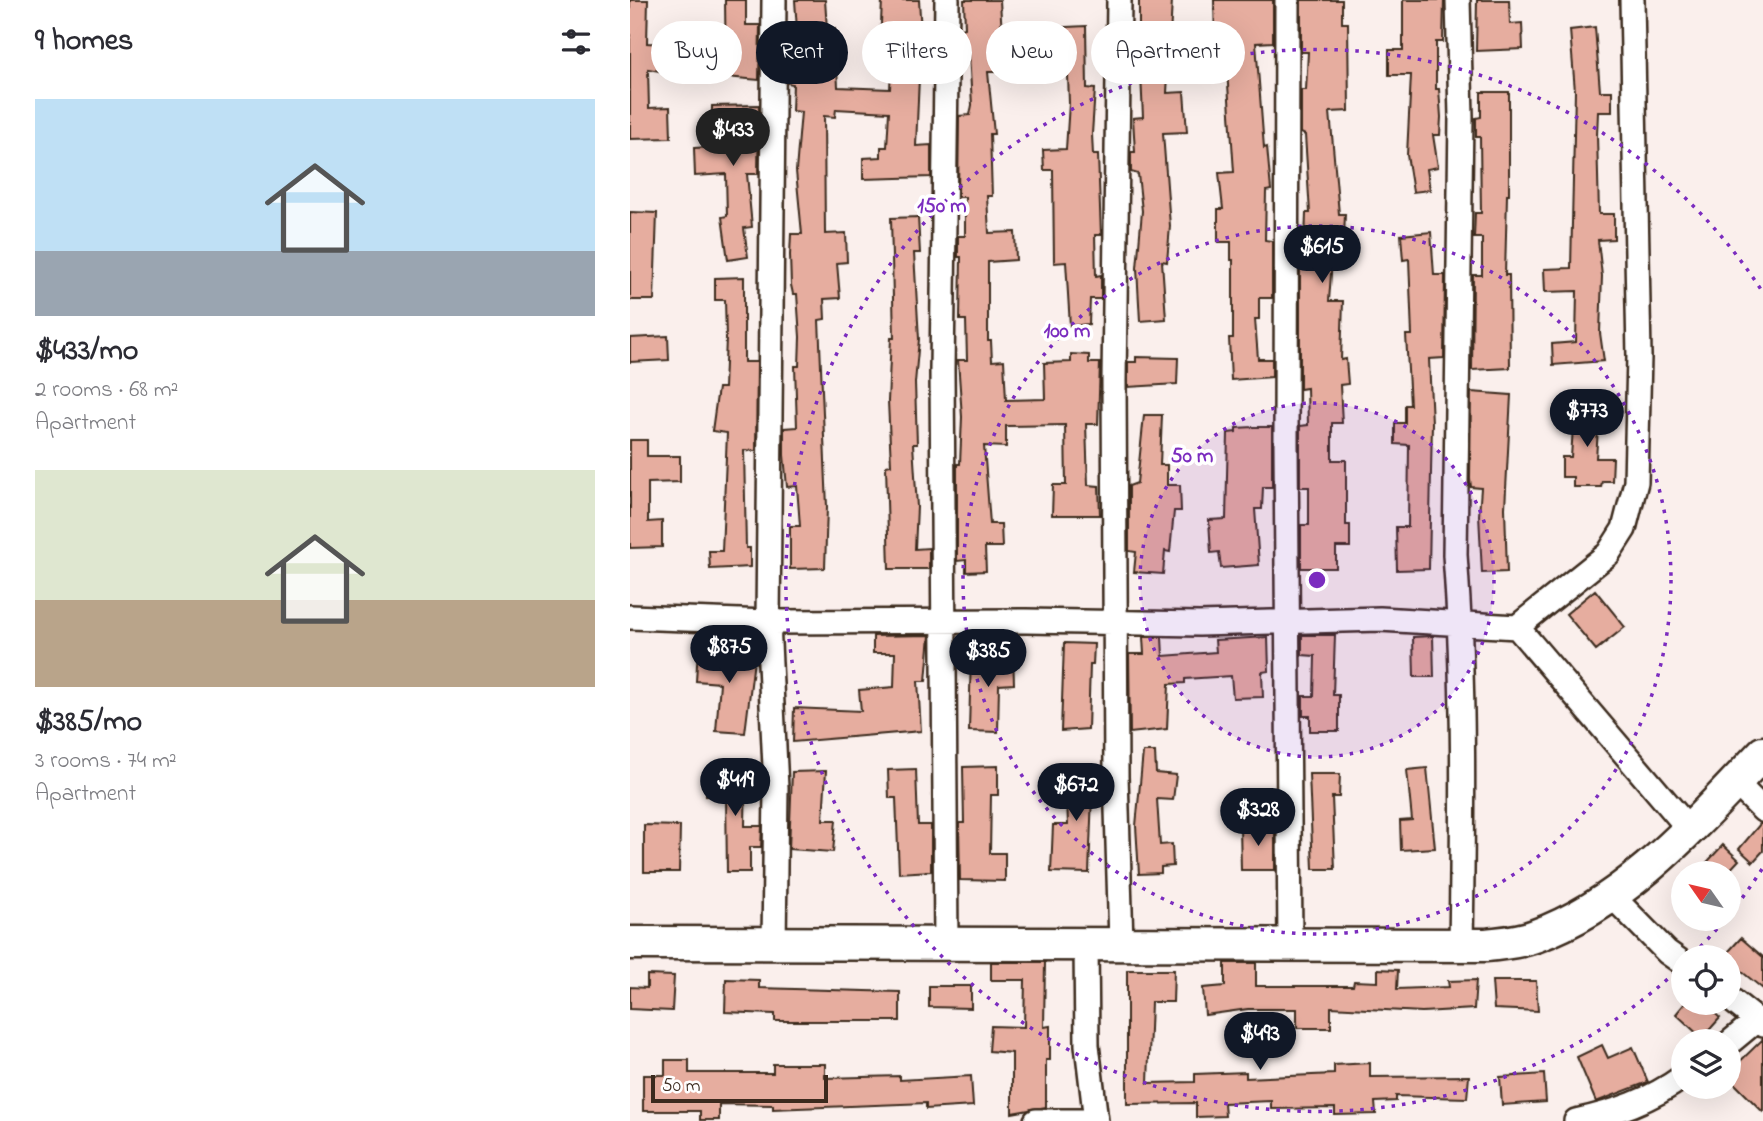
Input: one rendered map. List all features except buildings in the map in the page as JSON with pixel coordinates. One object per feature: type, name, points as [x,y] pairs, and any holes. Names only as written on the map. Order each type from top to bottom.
[{"type":"main road","points":[[630,943],[946,946],[1290,943],[1461,947],[1533,937],[1612,896],[1689,829],[1763,753]]},
{"type":"street","points":[[774,0],[768,622],[776,788],[774,943]]},
{"type":"street","points":[[946,946],[946,621],[942,370],[947,0]]},
{"type":"street","points":[[1119,0],[1114,368],[1115,624],[1121,943]]},
{"type":"street","points":[[1287,0],[1290,943]]},
{"type":"street","points":[[1458,0],[1460,312],[1455,555],[1461,623],[1464,794],[1461,947]]},
{"type":"street","points":[[630,617],[768,622],[1115,624],[1380,620],[1517,627],[1608,554],[1624,529],[1636,482],[1639,356],[1632,0]]},
{"type":"street","points":[[1517,627],[1689,829]]},
{"type":"street","points":[[1735,782],[1763,810]]},
{"type":"street","points":[[1612,896],[1671,954]]},
{"type":"street","points":[[1086,945],[1087,1045],[1096,1121]]},
{"type":"street","points":[[1741,1007],[1760,1022],[1741,1035]]},
{"type":"street","points":[[1577,1121],[1620,1111],[1646,1101],[1671,1085]]},
{"type":"street","points":[[1036,1121],[1085,1121]]}]
